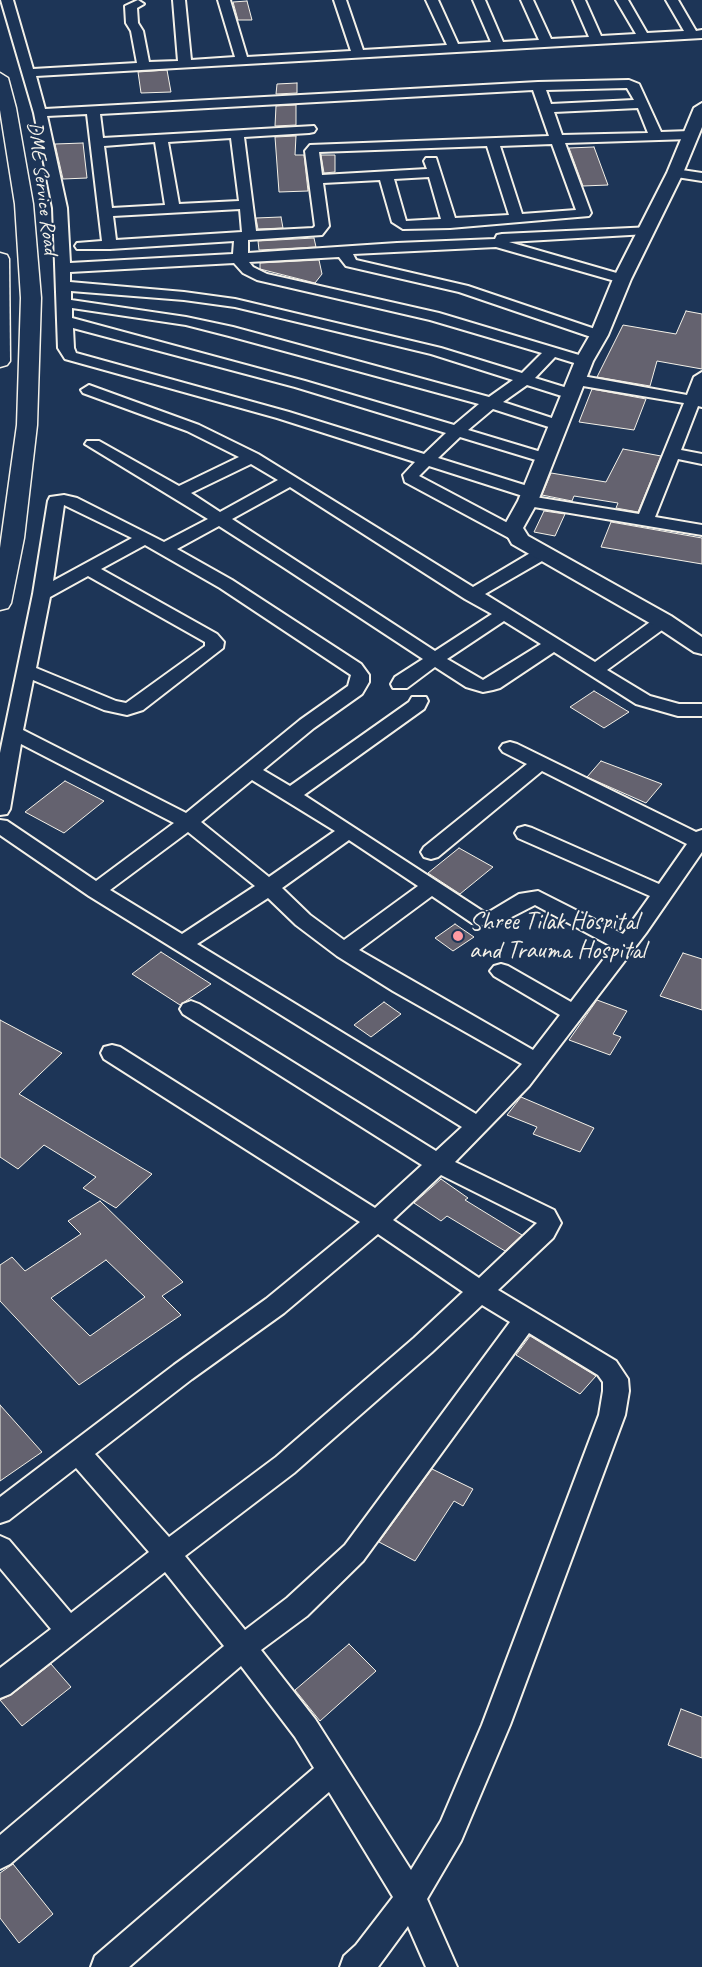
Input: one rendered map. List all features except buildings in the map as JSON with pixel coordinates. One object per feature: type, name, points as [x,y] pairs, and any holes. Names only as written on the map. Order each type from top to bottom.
[{"type":"main road","name":"DME Service Road","points":[[0,78],[8,108],[24,204],[31,298],[27,426],[13,538],[0,603]]},
{"type":"main road","points":[[0,259],[0,361]]},
{"type":"street","points":[[6,0],[40,113],[60,208],[62,268],[65,286],[66,348],[70,356],[248,405],[426,460],[529,497],[645,521],[702,530]]},
{"type":"street","points":[[179,0],[186,64]]},
{"type":"street","points":[[224,0],[242,60]]},
{"type":"street","points":[[340,0],[358,54]]},
{"type":"street","points":[[432,0],[454,48]]},
{"type":"street","points":[[479,0],[499,46]]},
{"type":"street","points":[[527,0],[547,43]]},
{"type":"street","points":[[578,0],[597,40]]},
{"type":"street","points":[[622,0],[644,38]]},
{"type":"street","points":[[672,0],[697,35]]},
{"type":"street","points":[[138,4],[131,6],[131,15],[132,23],[137,31],[144,66]]},
{"type":"street","points":[[28,73],[697,35]]},
{"type":"street","points":[[40,113],[538,86],[629,84],[635,87],[656,136]]},
{"type":"street","points":[[386,176],[399,222],[403,225],[450,224],[584,213],[538,86]]},
{"type":"street","points":[[82,246],[305,234],[320,231],[322,226],[312,151],[315,148],[301,99]]},
{"type":"street","points":[[546,108],[643,104]]},
{"type":"street","points":[[92,110],[110,245]]},
{"type":"street","points":[[515,534],[514,524],[529,497],[584,361],[599,335],[622,279],[675,173],[701,112]]},
{"type":"street","points":[[97,142],[310,129]]},
{"type":"street","points":[[237,134],[246,205],[246,236],[238,258]]},
{"type":"street","points":[[315,148],[690,135]]},
{"type":"street","points":[[161,138],[173,209]]},
{"type":"street","points":[[492,142],[517,219]]},
{"type":"street","points":[[426,144],[450,224]]},
{"type":"street","points":[[316,179],[435,173]]},
{"type":"street","points":[[675,173],[702,177]]},
{"type":"street","points":[[106,212],[246,205]]},
{"type":"street","points":[[487,243],[496,239],[647,230]]},
{"type":"street","points":[[62,268],[346,252],[359,249],[487,243],[511,246],[622,279]]},
{"type":"street","points":[[346,252],[346,259],[351,264],[463,289],[599,335]]},
{"type":"street","points":[[238,258],[248,270],[274,280],[414,311],[584,361]]},
{"type":"street","points":[[65,286],[148,292],[235,303],[378,336],[525,379],[574,387],[697,401]]},
{"type":"street","points":[[65,303],[186,321],[223,330],[491,403],[558,425]]},
{"type":"street","points":[[65,321],[309,386],[545,458]]},
{"type":"street","points":[[552,352],[525,379],[491,403],[456,432],[411,475],[411,479],[515,534],[543,553],[663,621],[702,647]]},
{"type":"street","points":[[645,521],[672,453],[697,401],[702,377]]},
{"type":"street","points":[[89,390],[193,428],[252,457],[643,700],[678,710],[702,710]]},
{"type":"street","points":[[94,444],[179,494],[472,683],[483,686],[492,684],[554,644]]},
{"type":"street","points":[[672,453],[702,459]]},
{"type":"street","points":[[179,494],[252,457]]},
{"type":"street","points":[[164,549],[291,480]]},
{"type":"street","points":[[0,809],[13,733],[42,594],[56,501],[71,502],[145,538],[234,589],[355,668],[360,675],[360,682],[355,690],[307,724],[188,822],[96,891]]},
{"type":"street","points":[[42,594],[145,538]]},
{"type":"street","points":[[470,594],[543,553]]},
{"type":"street","points":[[27,671],[111,706],[128,709],[136,706],[214,648],[215,642],[211,638],[90,569]]},
{"type":"street","points":[[400,684],[401,681],[503,614]]},
{"type":"street","points":[[594,671],[663,621]]},
{"type":"street","points":[[292,794],[418,705],[419,701]]},
{"type":"street","points":[[13,733],[188,822],[269,887],[303,920],[344,951],[401,986],[535,1061]]},
{"type":"street","points":[[0,1512],[183,1372],[275,1306],[377,1221],[478,1126],[574,1013],[626,945],[700,839],[510,748]]},
{"type":"street","points":[[431,852],[540,763]]},
{"type":"street","points":[[250,770],[292,794],[485,920],[498,917],[526,899],[538,898],[626,945]]},
{"type":"street","points":[[0,826],[96,891],[478,1126]]},
{"type":"street","points":[[183,944],[349,831]]},
{"type":"street","points":[[525,833],[662,894]]},
{"type":"street","points":[[344,951],[432,886]]},
{"type":"street","points":[[501,971],[574,1013]]},
{"type":"street","points":[[4,1675],[69,1630],[286,1465],[423,1345],[545,1231],[549,1223],[546,1216],[438,1163],[191,1009]]},
{"type":"street","points":[[112,1053],[377,1221],[480,1290],[607,1368],[615,1379],[616,1391],[612,1415],[496,1725],[451,1831],[410,1898],[367,1956],[355,1967]]},
{"type":"street","points":[[0,1854],[242,1648],[297,1607],[354,1553],[526,1319]]},
{"type":"street","points":[[78,1452],[167,1554],[286,1702],[332,1771],[410,1898],[442,1967]]},
{"type":"street","points":[[0,1548],[69,1630]]},
{"type":"street","points":[[106,1967],[332,1771]]},
{"type":"place","name":"Shree Tilak Hospital and Trauma Hospital","points":[[458,936]]}]
